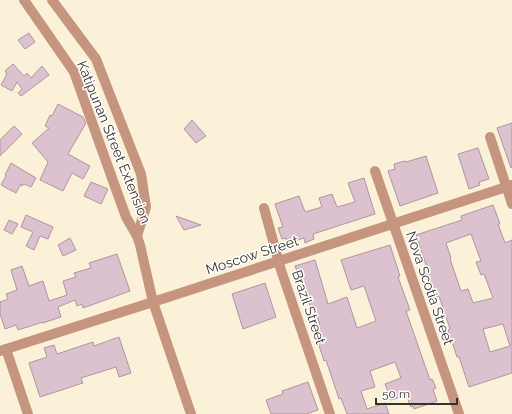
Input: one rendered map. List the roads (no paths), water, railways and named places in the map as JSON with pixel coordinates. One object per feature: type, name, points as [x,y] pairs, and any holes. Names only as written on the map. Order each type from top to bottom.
[{"type":"street","name":"Katipunan Street Extension","points":[[24,0],[74,72],[126,217],[137,236],[153,302],[191,414]]},
{"type":"street","name":"Katipunan Street Extension","points":[[52,0],[96,59],[141,174],[146,207],[137,236]]},
{"type":"street","points":[[490,137],[509,186],[512,204]]},
{"type":"street","name":"Nova Scotia Street","points":[[375,172],[459,414]]},
{"type":"street","name":"Moscow Street","points":[[3,350],[509,186]]},
{"type":"street","name":"Brazil Street","points":[[264,208],[278,261],[330,414]]},
{"type":"street","points":[[3,350],[28,414]]}]
